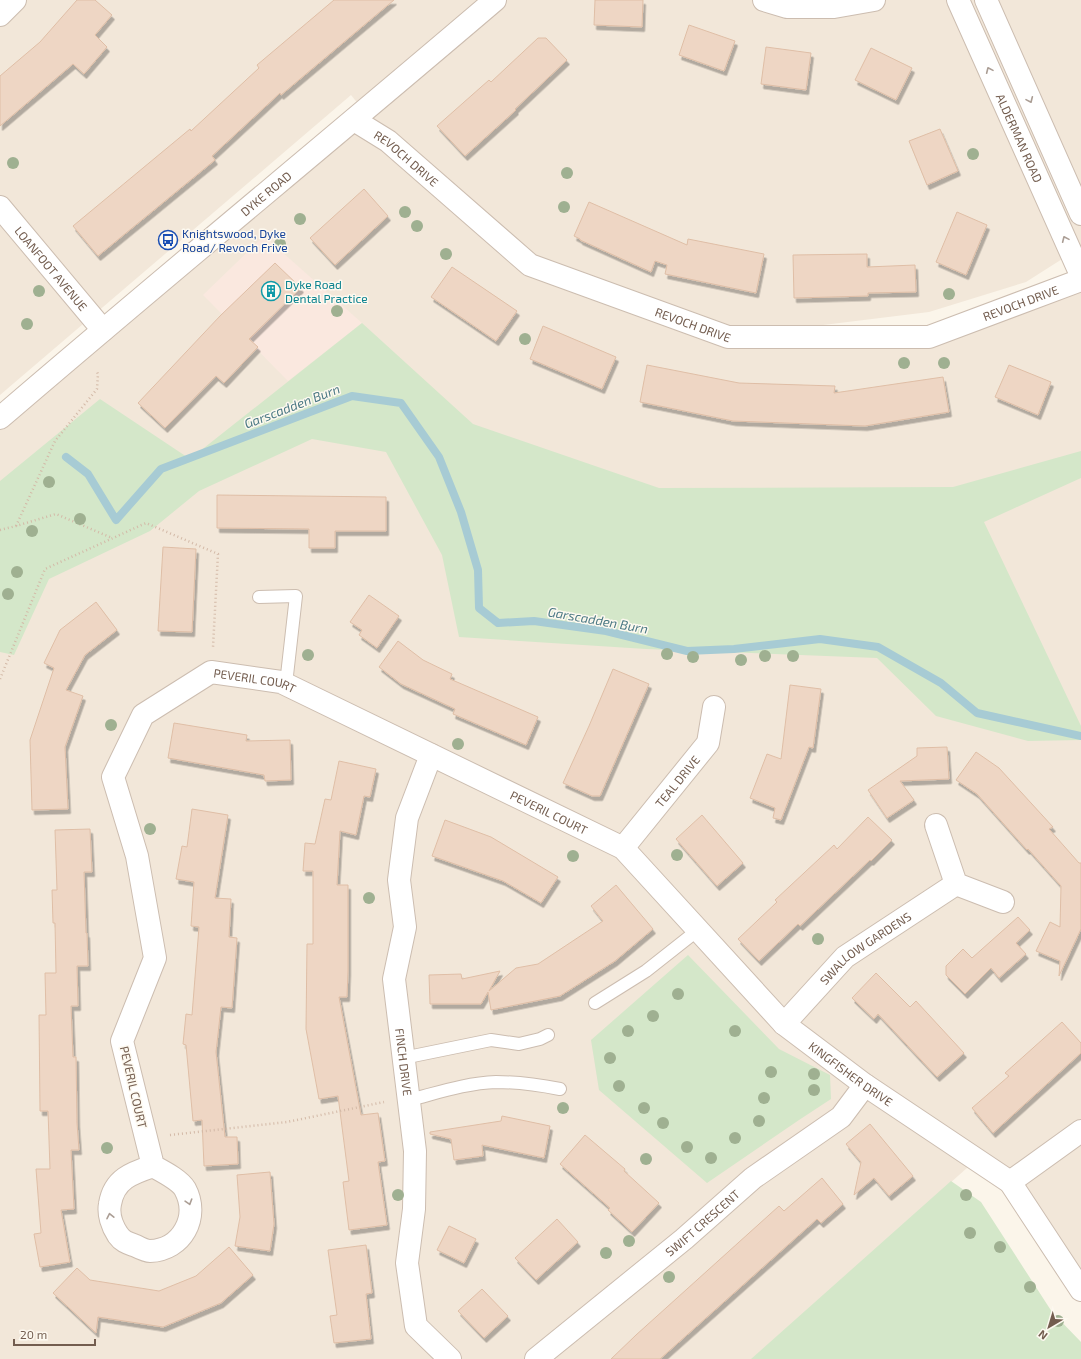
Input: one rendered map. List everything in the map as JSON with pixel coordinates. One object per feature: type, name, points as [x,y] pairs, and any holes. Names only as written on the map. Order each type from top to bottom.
[{"type":"street","points":[[0,15],[15,0]]},
{"type":"street","name":"DYKE ROAD","points":[[0,418],[82,347],[495,0]]},
{"type":"street","points":[[764,0],[787,7],[834,7],[874,0]]},
{"type":"street","name":"ALDERMAN ROAD","points":[[958,0],[1081,275]]},
{"type":"street","name":"ALDERMAN ROAD","points":[[986,0],[1081,214]]},
{"type":"street","name":"REVOCH DRIVE","points":[[354,120],[388,141],[530,265],[728,337],[929,337],[1081,280]]},
{"type":"street","name":"LOANFOOT AVENUE","points":[[0,207],[103,330]]},
{"type":"street","name":"PEVERIL COURT","points":[[153,1166],[122,1041],[155,958],[137,856],[113,777],[143,715],[211,672],[281,682],[623,848]]},
{"type":"street","name":"TEAL DRIVE","points":[[623,848],[708,743],[714,707]]},
{"type":"street","name":"FINCH DRIVE","points":[[431,755],[407,818],[399,880],[405,927],[394,979],[415,1151],[414,1208],[407,1263],[416,1326],[450,1359]]},
{"type":"street","points":[[936,825],[956,884],[1003,902]]},
{"type":"street","name":"KINGFISHER DRIVE","points":[[623,848],[784,1024],[865,1085],[1010,1182],[1081,1290]]},
{"type":"street","name":"SWALLOW GARDENS","points":[[784,1024],[846,957],[956,884]]},
{"type":"street","name":"SWIFT CRESCENT","points":[[536,1359],[684,1239],[753,1178],[841,1117],[865,1085]]},
{"type":"street","points":[[1010,1182],[1081,1131]]},
{"type":"lane","points":[[259,597],[296,596],[286,684]]},
{"type":"lane","points":[[595,1003],[646,970],[698,930]]},
{"type":"lane","points":[[403,1058],[491,1040],[519,1044],[540,1040],[548,1035]]},
{"type":"lane","points":[[408,1098],[458,1087],[495,1082],[527,1084],[560,1089]]},
{"type":"path","points":[[16,526],[55,441],[97,389],[98,374],[82,347]]},
{"type":"path","points":[[0,530],[56,514],[113,538]]},
{"type":"path","points":[[0,679],[45,569],[146,523],[218,554],[211,672]]},
{"type":"path","points":[[146,1137],[287,1122],[408,1098]]},
{"type":"shaded area","points":[[0,0],[1081,0],[1081,247],[1026,282],[929,312],[733,336],[929,337],[1081,280],[1081,1290],[1011,1182],[977,1159],[753,1359],[0,1359],[0,418],[354,120],[387,140],[351,95],[0,395]]},
{"type":"shaded area","points":[[264,236],[362,323],[288,381],[203,295]]},
{"type":"green space","points":[[362,323],[473,424],[659,488],[953,487],[1081,451],[1081,478],[984,522],[1081,726],[1081,740],[1028,741],[936,716],[877,658],[646,649],[459,637],[442,555],[386,452],[312,439],[199,491],[150,531],[49,579],[14,655],[0,652],[0,481],[100,399],[190,459]]},
{"type":"green space","points":[[688,955],[779,1049],[830,1075],[831,1099],[707,1183],[599,1090],[591,1040]]},
{"type":"green space","points":[[951,1181],[981,1202],[1052,1312],[1081,1342],[1081,1359],[751,1359]]},
{"type":"building","points":[[77,0],[95,0],[112,15],[95,35],[107,47],[84,74],[73,64],[0,126],[0,76],[40,42]]},
{"type":"building","points":[[334,0],[394,0],[281,95],[280,93],[212,156],[215,160],[98,256],[73,226],[190,129],[191,131],[259,68],[257,65]]},
{"type":"building","points":[[595,0],[643,0],[642,27],[594,25]]},
{"type":"building","points":[[689,25],[735,41],[724,71],[679,55]]},
{"type":"building","points":[[538,38],[546,38],[567,60],[515,109],[516,110],[465,156],[437,126],[489,80],[491,82]]},
{"type":"building","points":[[766,47],[811,53],[806,90],[761,84]]},
{"type":"building","points":[[871,48],[912,68],[896,100],[855,80]]},
{"type":"building","points":[[940,129],[958,171],[927,185],[909,141]]},
{"type":"building","points":[[364,189],[388,216],[335,265],[310,238]]},
{"type":"building","points":[[589,202],[687,245],[688,239],[764,254],[756,293],[665,274],[667,265],[655,261],[651,272],[580,240],[574,236]]},
{"type":"building","points":[[957,212],[987,225],[966,275],[936,262]]},
{"type":"building","points":[[867,254],[867,267],[915,265],[916,292],[868,293],[868,296],[794,298],[793,255]]},
{"type":"building","points":[[275,263],[301,288],[249,339],[258,347],[224,383],[216,376],[165,428],[138,403],[220,316]]},
{"type":"building","points":[[452,267],[517,311],[496,341],[431,297]]},
{"type":"building","points":[[543,326],[616,357],[602,389],[530,359]]},
{"type":"building","points":[[647,365],[739,383],[835,386],[834,393],[943,377],[949,412],[865,426],[733,421],[640,402]]},
{"type":"building","points":[[1009,365],[1051,382],[1038,415],[995,397]]},
{"type":"building","points":[[217,495],[386,497],[386,531],[335,531],[335,548],[309,548],[309,529],[217,528]]},
{"type":"building","points":[[163,547],[196,549],[192,632],[158,631]]},
{"type":"building","points":[[369,595],[399,616],[377,648],[359,635],[362,630],[350,622]]},
{"type":"building","points":[[96,602],[117,630],[85,655],[66,690],[83,696],[65,747],[68,809],[32,810],[30,740],[54,668],[44,663],[60,630]]},
{"type":"building","points":[[398,641],[423,660],[452,674],[450,679],[538,717],[526,745],[453,714],[455,709],[401,684],[379,667]]},
{"type":"building","points":[[613,669],[649,684],[600,796],[592,796],[563,783]]},
{"type":"building","points":[[790,685],[821,689],[813,748],[809,747],[781,820],[773,818],[775,808],[750,798],[767,754],[781,759]]},
{"type":"building","points":[[174,723],[247,735],[246,741],[290,740],[291,780],[265,781],[264,775],[168,758]]},
{"type":"building","points":[[947,747],[949,779],[900,781],[914,800],[887,818],[868,790],[917,756],[917,748]]},
{"type":"building","points":[[976,752],[999,768],[1053,827],[1049,829],[1079,863],[1081,863],[1081,929],[1059,976],[1060,961],[1036,951],[1050,922],[1060,927],[1061,886],[977,794],[956,780]]},
{"type":"building","points":[[339,761],[376,769],[370,797],[364,796],[356,835],[340,831],[337,885],[348,885],[348,971],[347,997],[339,997],[361,1115],[378,1113],[385,1161],[378,1162],[387,1225],[349,1230],[343,1182],[349,1181],[338,1096],[319,1099],[306,1029],[307,944],[313,944],[313,871],[303,871],[305,843],[315,844],[325,799],[331,800]]},
{"type":"building","points":[[192,809],[228,815],[215,898],[231,899],[229,937],[237,938],[232,1008],[221,1007],[216,1052],[225,1137],[237,1137],[238,1164],[204,1166],[202,1120],[193,1121],[186,1045],[183,1044],[186,1014],[192,1015],[199,927],[191,926],[194,882],[176,879],[182,846],[187,847]]},
{"type":"building","points":[[702,815],[743,863],[717,886],[676,839]]},
{"type":"building","points":[[868,817],[892,840],[800,926],[798,924],[759,961],[738,939],[777,902],[775,900],[834,845],[837,849]]},
{"type":"building","points":[[445,820],[491,837],[558,877],[541,903],[503,881],[432,856]]},
{"type":"building","points":[[90,829],[92,872],[84,872],[88,966],[77,966],[78,1006],[71,1006],[73,1057],[76,1057],[79,1150],[71,1150],[74,1209],[61,1210],[70,1262],[40,1267],[34,1234],[41,1233],[36,1169],[50,1169],[48,1111],[40,1111],[39,1015],[46,1015],[45,973],[56,973],[55,923],[53,923],[52,890],[57,890],[55,830]]},
{"type":"building","points":[[616,885],[653,929],[615,961],[560,996],[491,1010],[488,992],[481,1004],[430,1004],[429,975],[461,974],[462,979],[500,971],[489,991],[516,968],[538,964],[603,921],[591,906]]},
{"type":"building","points":[[1018,917],[1030,930],[1016,943],[1026,954],[999,978],[991,968],[965,994],[946,975],[946,966],[963,949],[972,958]]},
{"type":"building","points":[[876,973],[910,1007],[916,1001],[964,1053],[937,1077],[878,1014],[874,1019],[852,998]]},
{"type":"building","points":[[1062,1022],[1081,1043],[1081,1053],[993,1133],[972,1108],[1009,1076],[1005,1073]]},
{"type":"building","points":[[502,1116],[550,1126],[544,1158],[482,1145],[483,1156],[454,1160],[451,1139],[430,1134],[430,1132],[501,1121]]},
{"type":"building","points":[[870,1124],[913,1176],[889,1196],[874,1178],[854,1195],[861,1162],[846,1144]]},
{"type":"building","points":[[585,1135],[625,1169],[624,1171],[659,1203],[632,1232],[608,1210],[610,1208],[560,1164]]},
{"type":"building","points":[[270,1172],[274,1224],[270,1251],[235,1246],[240,1217],[237,1175]]},
{"type":"building","points":[[822,1178],[843,1204],[821,1223],[817,1219],[660,1359],[611,1359],[779,1206],[784,1211]]},
{"type":"building","points":[[557,1219],[578,1242],[536,1280],[515,1258]]},
{"type":"building","points":[[449,1226],[476,1239],[464,1263],[437,1250]]},
{"type":"building","points":[[366,1245],[372,1293],[366,1294],[371,1339],[334,1343],[330,1316],[337,1315],[328,1250]]},
{"type":"building","points":[[229,1247],[253,1275],[221,1303],[163,1327],[98,1317],[96,1333],[53,1293],[77,1268],[90,1280],[159,1291],[196,1276]]},
{"type":"building","points":[[482,1289],[508,1316],[484,1338],[458,1311]]},
{"type":"waterway","name":"Garscadden Burn","points":[[66,457],[88,474],[116,520],[161,469],[352,396],[401,403],[439,457],[461,512],[478,570],[479,608],[498,623],[534,621],[606,631],[687,651],[734,649],[820,639],[878,647],[941,683],[977,713],[1081,736]]},
{"type":"place","name":"Knightswood, Dyke Road/ Revoch Frive","points":[[168,240]]},
{"type":"place","name":"Dyke Road Dental Practice","points":[[271,291]]}]
